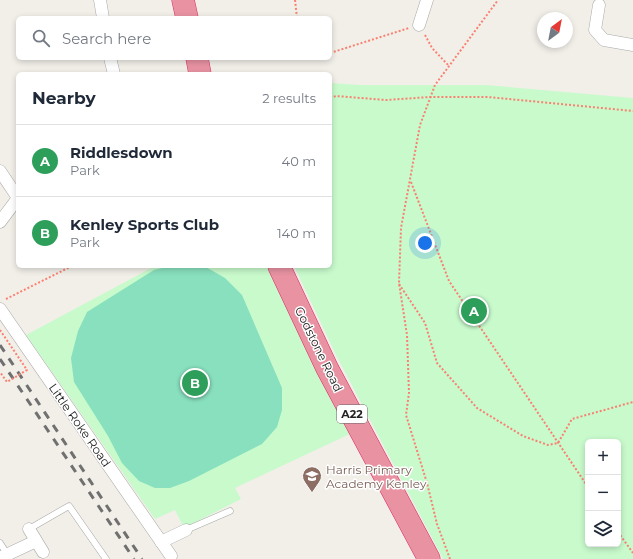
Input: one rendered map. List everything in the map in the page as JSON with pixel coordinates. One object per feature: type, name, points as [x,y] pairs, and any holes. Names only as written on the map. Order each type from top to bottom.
[{"type":"highway","points":[[183,0],[187,16]]},
{"type":"highway","points":[[197,60],[200,72]]},
{"type":"highway","name":"Godstone Road","points":[[280,268],[327,368],[429,559]]},
{"type":"street","points":[[100,0],[103,16]]},
{"type":"street","points":[[419,24],[427,0]]},
{"type":"street","points":[[598,5],[595,30],[604,40],[633,44]]},
{"type":"street","points":[[110,60],[114,72]]},
{"type":"street","points":[[0,171],[16,195]]},
{"type":"street","points":[[0,222],[16,201]]},
{"type":"street","name":"Little Roke Road","points":[[0,309],[171,556]]},
{"type":"street","points":[[29,529],[43,552]]},
{"type":"street","points":[[161,542],[186,530]]},
{"type":"street","points":[[4,556],[36,541]]},
{"type":"lane","points":[[29,529],[69,506],[106,559]]},
{"type":"lane","points":[[186,530],[230,511]]},
{"type":"lane","points":[[0,543],[4,556]]},
{"type":"path","points":[[295,0],[297,16]]},
{"type":"path","points":[[450,559],[437,524],[427,483],[406,415],[409,393],[407,335],[399,283],[401,228],[420,125],[435,85],[498,0]]},
{"type":"path","points":[[332,52],[419,24],[432,48],[449,66]]},
{"type":"path","points":[[332,97],[336,96],[386,100],[488,97],[633,111]]},
{"type":"path","points":[[410,181],[449,281],[585,483]]},
{"type":"path","points":[[14,294],[68,268]]},
{"type":"path","points":[[399,283],[425,323],[437,363],[477,408],[523,436],[548,445],[558,443],[572,418],[633,402]]},
{"type":"path","points":[[0,330],[27,370],[6,382],[0,372]]},
{"type":"path","points":[[621,536],[633,553]]},
{"type":"green space","points":[[332,83],[360,85],[486,85],[633,98],[633,559],[443,559],[336,355],[295,268],[332,268]]},
{"type":"green space","points":[[151,268],[271,268],[354,432],[235,488],[241,499],[184,528],[175,510],[155,519],[26,335]]},
{"type":"green space","points":[[162,268],[208,268],[225,278],[242,295],[282,388],[282,410],[277,427],[262,444],[189,481],[170,488],[155,488],[139,481],[122,463],[108,436],[74,382],[71,358],[78,331],[87,312],[154,270]]},
{"type":"railway","points":[[0,345],[142,559]]},
{"type":"railway","points":[[0,359],[134,559]]},
{"type":"place","name":"Riddlesdown","points":[[474,311]]},
{"type":"place","name":"Kenley Sports Club","points":[[195,383]]},
{"type":"place","name":"Harris Primary Academy Kenley","points":[[312,493]]}]
